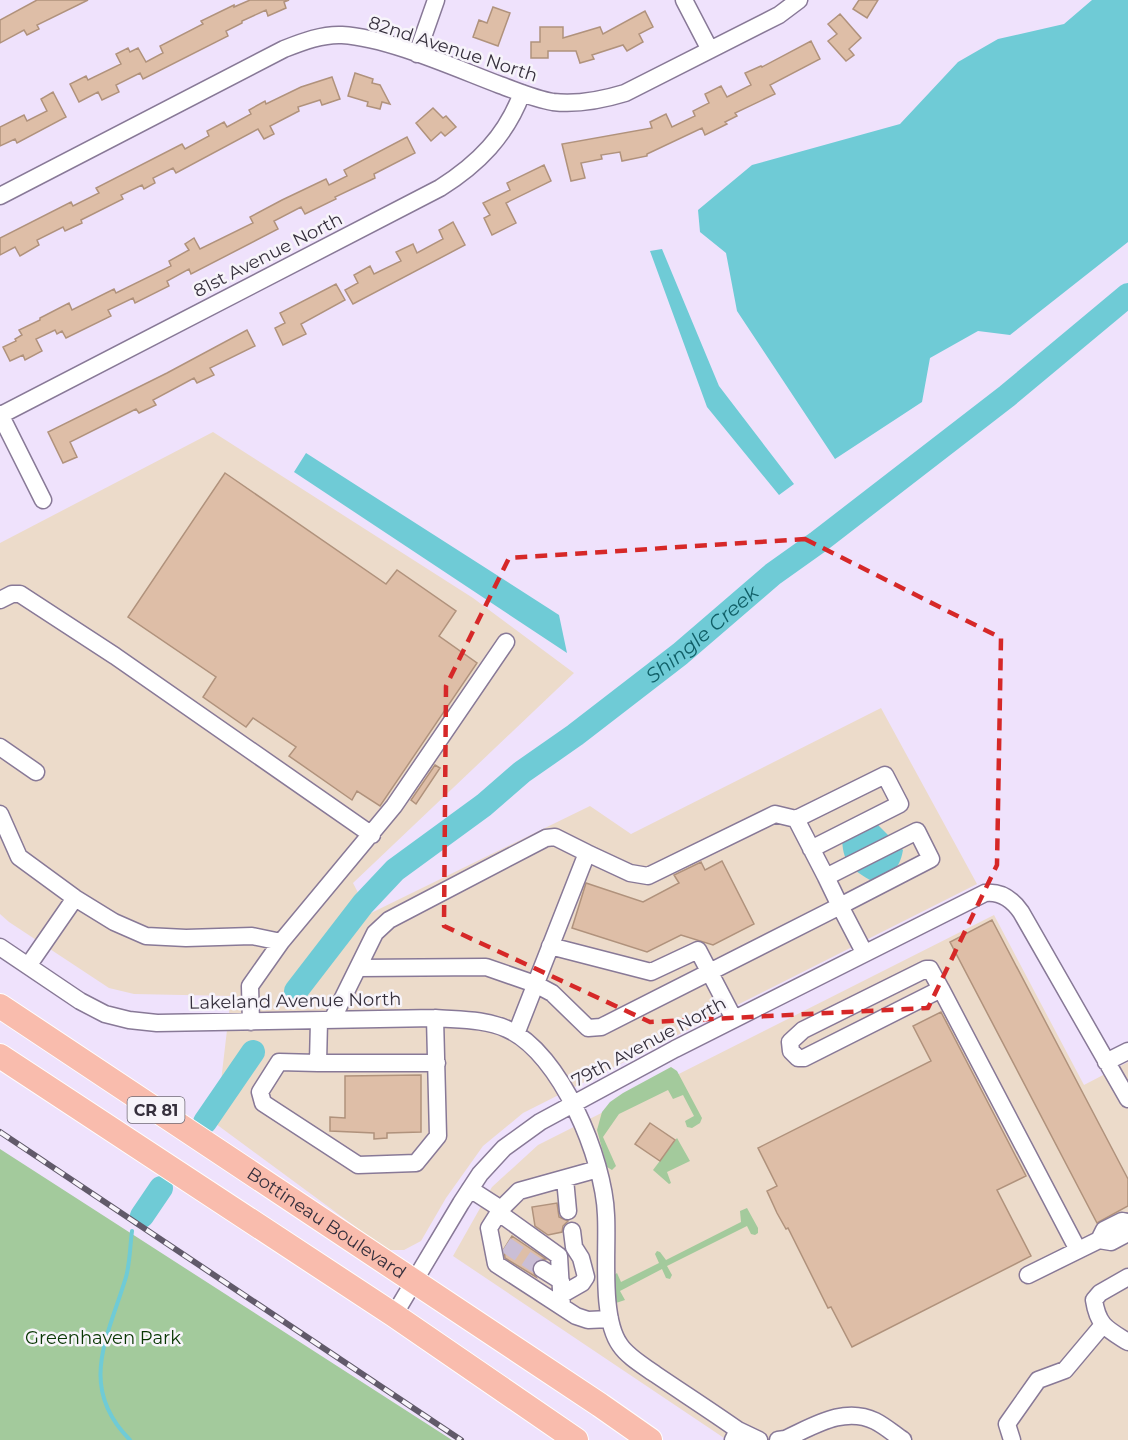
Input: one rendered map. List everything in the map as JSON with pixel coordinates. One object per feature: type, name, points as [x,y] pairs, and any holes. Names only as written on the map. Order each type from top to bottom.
[{"type":"highway","name":"Bottineau Boulevard","points":[[0,1006],[650,1440]]},
{"type":"highway","name":"CR 81","points":[[0,1056],[394,1315],[576,1440]]},
{"type":"street","points":[[417,54],[436,0]]},
{"type":"street","points":[[684,0],[710,50]]},
{"type":"street","name":"82nd Avenue North","points":[[0,196],[284,49],[309,40],[340,35],[361,38],[417,54],[552,102],[578,102],[602,100],[626,93],[779,15],[799,0]]},
{"type":"street","name":"81st Avenue North","points":[[0,415],[440,188],[482,158],[515,113],[522,93]]},
{"type":"street","points":[[0,415],[43,500]]},
{"type":"street","points":[[0,600],[12,594],[20,594],[115,656],[372,835]]},
{"type":"street","points":[[251,1022],[250,986],[281,942],[394,806],[506,642]]},
{"type":"street","points":[[0,747],[36,772]]},
{"type":"street","points":[[318,1063],[326,1021],[358,968],[375,933],[389,920],[546,838],[555,837],[630,873],[648,876],[775,814],[796,819],[885,775],[900,804],[811,849]]},
{"type":"street","points":[[0,814],[20,857],[75,898],[114,922],[146,936],[186,938],[252,936],[281,942]]},
{"type":"street","points":[[796,819],[864,952]]},
{"type":"street","points":[[358,968],[486,967],[535,984],[552,993],[588,1028],[601,1027],[931,859],[917,831],[826,877]]},
{"type":"street","points":[[516,1034],[587,853]]},
{"type":"street","name":"79th Avenue North","points":[[394,1315],[470,1189],[504,1148],[540,1122],[675,1048],[985,892],[997,892],[1007,897],[1021,912],[1106,1062]]},
{"type":"street","points":[[28,966],[75,898]]},
{"type":"street","points":[[550,946],[651,972],[698,950],[734,1019]]},
{"type":"street","name":"Lakeland Avenue North","points":[[0,947],[80,1001],[105,1014],[129,1020],[157,1023],[435,1018],[481,1021],[506,1028],[523,1038],[542,1055],[573,1104],[598,1169],[606,1212],[607,1308],[620,1346],[736,1435],[759,1440]]},
{"type":"street","points":[[941,989],[804,1058],[798,1058],[790,1051],[790,1042],[802,1030],[930,969],[941,989],[1078,1250]]},
{"type":"street","points":[[435,1018],[438,1136],[416,1164],[358,1165],[263,1103],[260,1092],[279,1062],[436,1063]]},
{"type":"street","points":[[1128,1051],[1106,1062],[1128,1099]]},
{"type":"street","points":[[561,1295],[496,1264],[489,1228],[516,1192],[598,1169]]},
{"type":"street","points":[[565,1179],[568,1211]]},
{"type":"street","points":[[470,1189],[559,1256],[561,1295]]},
{"type":"street","points":[[1099,1240],[1104,1230],[1122,1221],[1128,1222]]},
{"type":"street","points":[[561,1295],[582,1283],[586,1277],[581,1258],[574,1246],[572,1231]]},
{"type":"street","points":[[1028,1275],[1099,1240],[1111,1242],[1128,1233]]},
{"type":"street","points":[[491,1234],[506,1245]]},
{"type":"street","points":[[542,1269],[576,1316],[588,1320],[610,1318]]},
{"type":"street","points":[[1128,1277],[1100,1293],[1094,1300],[1096,1313],[1102,1326],[1128,1342]]},
{"type":"street","points":[[1012,1440],[1007,1424],[1038,1380],[1065,1370],[1102,1326]]},
{"type":"street","points":[[778,1440],[786,1439],[835,1417],[853,1414],[875,1421],[903,1440]]},
{"type":"highlighted area","points":[[805,539],[1001,638],[997,865],[928,1008],[650,1022],[444,926],[446,686],[509,558]]},
{"type":"shaded area","points":[[213,432],[473,598],[574,673],[353,883],[369,914],[590,806],[631,834],[881,708],[977,884],[523,1113],[483,1146],[446,1198],[421,1241],[404,1250],[387,1250],[216,1124],[231,996],[134,994],[109,988],[0,914],[0,543]]},
{"type":"shaded area","points":[[994,915],[1084,1085],[1128,1062],[1128,1440],[727,1440],[453,1256],[492,1187],[538,1145]]},
{"type":"green space","points":[[671,1067],[677,1071],[702,1118],[700,1123],[692,1128],[687,1127],[685,1121],[694,1116],[683,1095],[673,1099],[668,1090],[619,1114],[603,1137],[616,1166],[612,1170],[607,1167],[597,1130],[602,1112],[610,1102],[623,1093]]},
{"type":"green space","points":[[677,1138],[690,1161],[667,1172],[671,1183],[669,1184],[653,1170]]},
{"type":"green space","name":"Greenhaven Park","points":[[0,1149],[452,1440],[0,1440]]},
{"type":"green space","points":[[747,1208],[758,1228],[758,1233],[751,1234],[747,1226],[667,1266],[672,1275],[670,1279],[666,1278],[662,1269],[620,1291],[625,1300],[616,1303],[613,1297],[613,1276],[617,1273],[621,1282],[659,1263],[655,1254],[657,1251],[666,1260],[741,1222],[740,1211]]},
{"type":"water","points":[[1092,0],[1128,0],[1128,242],[1010,335],[978,331],[930,358],[922,402],[835,459],[737,311],[726,253],[700,232],[698,210],[752,165],[900,124],[958,62],[998,39],[1064,24]]},
{"type":"water","points":[[662,249],[719,386],[794,484],[779,495],[707,407],[650,251]]},
{"type":"water","points":[[306,453],[559,615],[567,653],[294,472]]},
{"type":"water","points":[[870,817],[903,850],[896,868],[883,876],[870,880],[847,861],[843,849],[842,832]]},
{"type":"building","points":[[37,0],[88,0],[37,25],[39,29],[27,35],[24,30],[0,43],[0,20]]},
{"type":"building","points":[[250,0],[289,0],[284,2],[286,8],[268,16],[266,10],[242,21],[226,31],[228,36],[143,79],[140,73],[116,85],[119,92],[102,100],[98,92],[79,102],[70,84],[86,76],[88,80],[121,64],[116,54],[128,48],[130,52],[138,48],[146,62],[163,53],[160,46],[203,24],[201,21]]},
{"type":"building","points":[[859,0],[878,0],[867,18],[853,9]]},
{"type":"building","points":[[493,7],[510,13],[498,46],[473,37],[479,20],[487,23]]},
{"type":"building","points":[[645,11],[653,27],[639,34],[643,42],[627,51],[623,45],[592,55],[594,59],[580,63],[576,51],[548,51],[548,58],[531,58],[531,42],[540,42],[540,27],[563,27],[563,38],[600,27],[603,34]]},
{"type":"building","points":[[840,14],[861,38],[849,49],[854,55],[846,61],[828,41],[837,34],[828,24]]},
{"type":"building","points":[[811,41],[820,59],[770,85],[775,94],[735,113],[737,116],[725,122],[727,124],[705,135],[702,128],[647,156],[622,161],[620,152],[601,155],[602,159],[581,163],[585,178],[571,181],[562,144],[652,128],[650,122],[666,114],[672,127],[695,116],[693,111],[709,103],[705,94],[721,86],[727,97],[751,85],[745,73],[762,67]]},
{"type":"building","points":[[355,73],[373,79],[372,83],[380,85],[390,104],[382,102],[380,109],[367,106],[368,102],[348,96]]},
{"type":"building","points":[[332,77],[340,99],[322,105],[320,100],[298,107],[299,111],[270,126],[274,134],[264,139],[258,129],[176,173],[173,168],[153,178],[155,183],[144,189],[142,185],[121,195],[123,199],[81,220],[82,223],[65,231],[63,227],[37,240],[39,245],[20,256],[15,247],[0,255],[0,238],[71,202],[73,206],[99,193],[96,188],[182,144],[185,149],[209,136],[207,131],[224,122],[227,127],[251,114],[249,110],[265,101],[266,104],[301,87]]},
{"type":"building","points":[[53,92],[66,117],[17,143],[15,139],[0,146],[0,127],[24,115],[27,121],[47,111],[41,99]]},
{"type":"building","points":[[433,108],[443,118],[446,116],[456,127],[445,136],[441,132],[431,141],[416,123]]},
{"type":"building","points":[[407,137],[415,153],[374,174],[375,178],[305,214],[301,207],[274,221],[278,229],[191,274],[189,269],[167,281],[169,286],[135,303],[133,298],[108,310],[111,316],[66,338],[62,331],[57,334],[55,330],[36,339],[42,351],[25,360],[23,355],[10,361],[3,347],[16,341],[15,339],[22,335],[19,330],[40,318],[69,303],[72,310],[114,289],[116,293],[171,266],[169,261],[189,250],[185,244],[194,238],[200,249],[253,223],[250,217],[282,200],[326,179],[329,185],[347,176],[344,170]]},
{"type":"building","points":[[544,165],[551,181],[506,203],[516,223],[492,235],[484,218],[490,215],[483,203],[510,190],[507,183]]},
{"type":"building","points":[[453,222],[465,245],[353,304],[345,290],[358,283],[354,275],[370,266],[374,274],[401,261],[396,252],[413,244],[417,253],[443,239],[439,230]]},
{"type":"building","points":[[336,284],[345,300],[301,324],[306,334],[283,345],[275,328],[285,323],[280,313]]},
{"type":"building","points":[[247,330],[255,346],[210,368],[214,375],[197,383],[194,378],[153,400],[156,405],[139,413],[136,409],[70,442],[77,457],[63,463],[48,432]]},
{"type":"building","points":[[225,473],[386,584],[397,570],[456,611],[439,636],[477,663],[380,806],[357,791],[352,800],[289,756],[296,747],[253,718],[246,727],[203,697],[216,677],[128,617]]},
{"type":"building","points":[[435,765],[440,768],[416,804],[411,800]]},
{"type":"building","points":[[722,861],[754,924],[713,945],[681,935],[647,952],[572,928],[586,883],[643,902],[679,883],[674,875],[701,862],[705,870]]},
{"type":"building","points":[[992,920],[1128,1179],[1128,1206],[1097,1223],[950,942]]},
{"type":"building","points":[[941,1012],[1026,1176],[997,1190],[1031,1256],[852,1347],[831,1307],[828,1308],[788,1228],[786,1229],[777,1213],[767,1191],[777,1186],[758,1148],[931,1061],[913,1026]]},
{"type":"building","points":[[421,1075],[421,1132],[387,1133],[387,1138],[374,1139],[374,1133],[330,1131],[330,1117],[345,1118],[345,1076]]},
{"type":"building","points":[[650,1123],[675,1140],[660,1161],[635,1144]]},
{"type":"building","points":[[557,1203],[559,1217],[568,1221],[563,1226],[562,1232],[548,1235],[535,1226],[532,1207]]},
{"type":"building","points":[[512,1236],[546,1259],[538,1260],[533,1264],[532,1269],[536,1277],[505,1258],[504,1249]]},
{"type":"waterway","name":"Shingle Creek","points":[[296,991],[363,904],[395,870],[484,805],[522,772],[575,735],[680,654],[773,574],[1007,396],[1128,295]]},
{"type":"waterway","name":"Shingle Creek","points":[[205,1122],[253,1052]]},
{"type":"waterway","name":"Shingle Creek","points":[[142,1216],[161,1188]]},
{"type":"waterway","name":"Shingle Creek","points":[[130,1440],[114,1420],[104,1401],[101,1361],[127,1272],[132,1231]]},
{"type":"tunnel","points":[[506,1245],[542,1269]]},
{"type":"railway","points":[[0,1132],[461,1440]]}]
